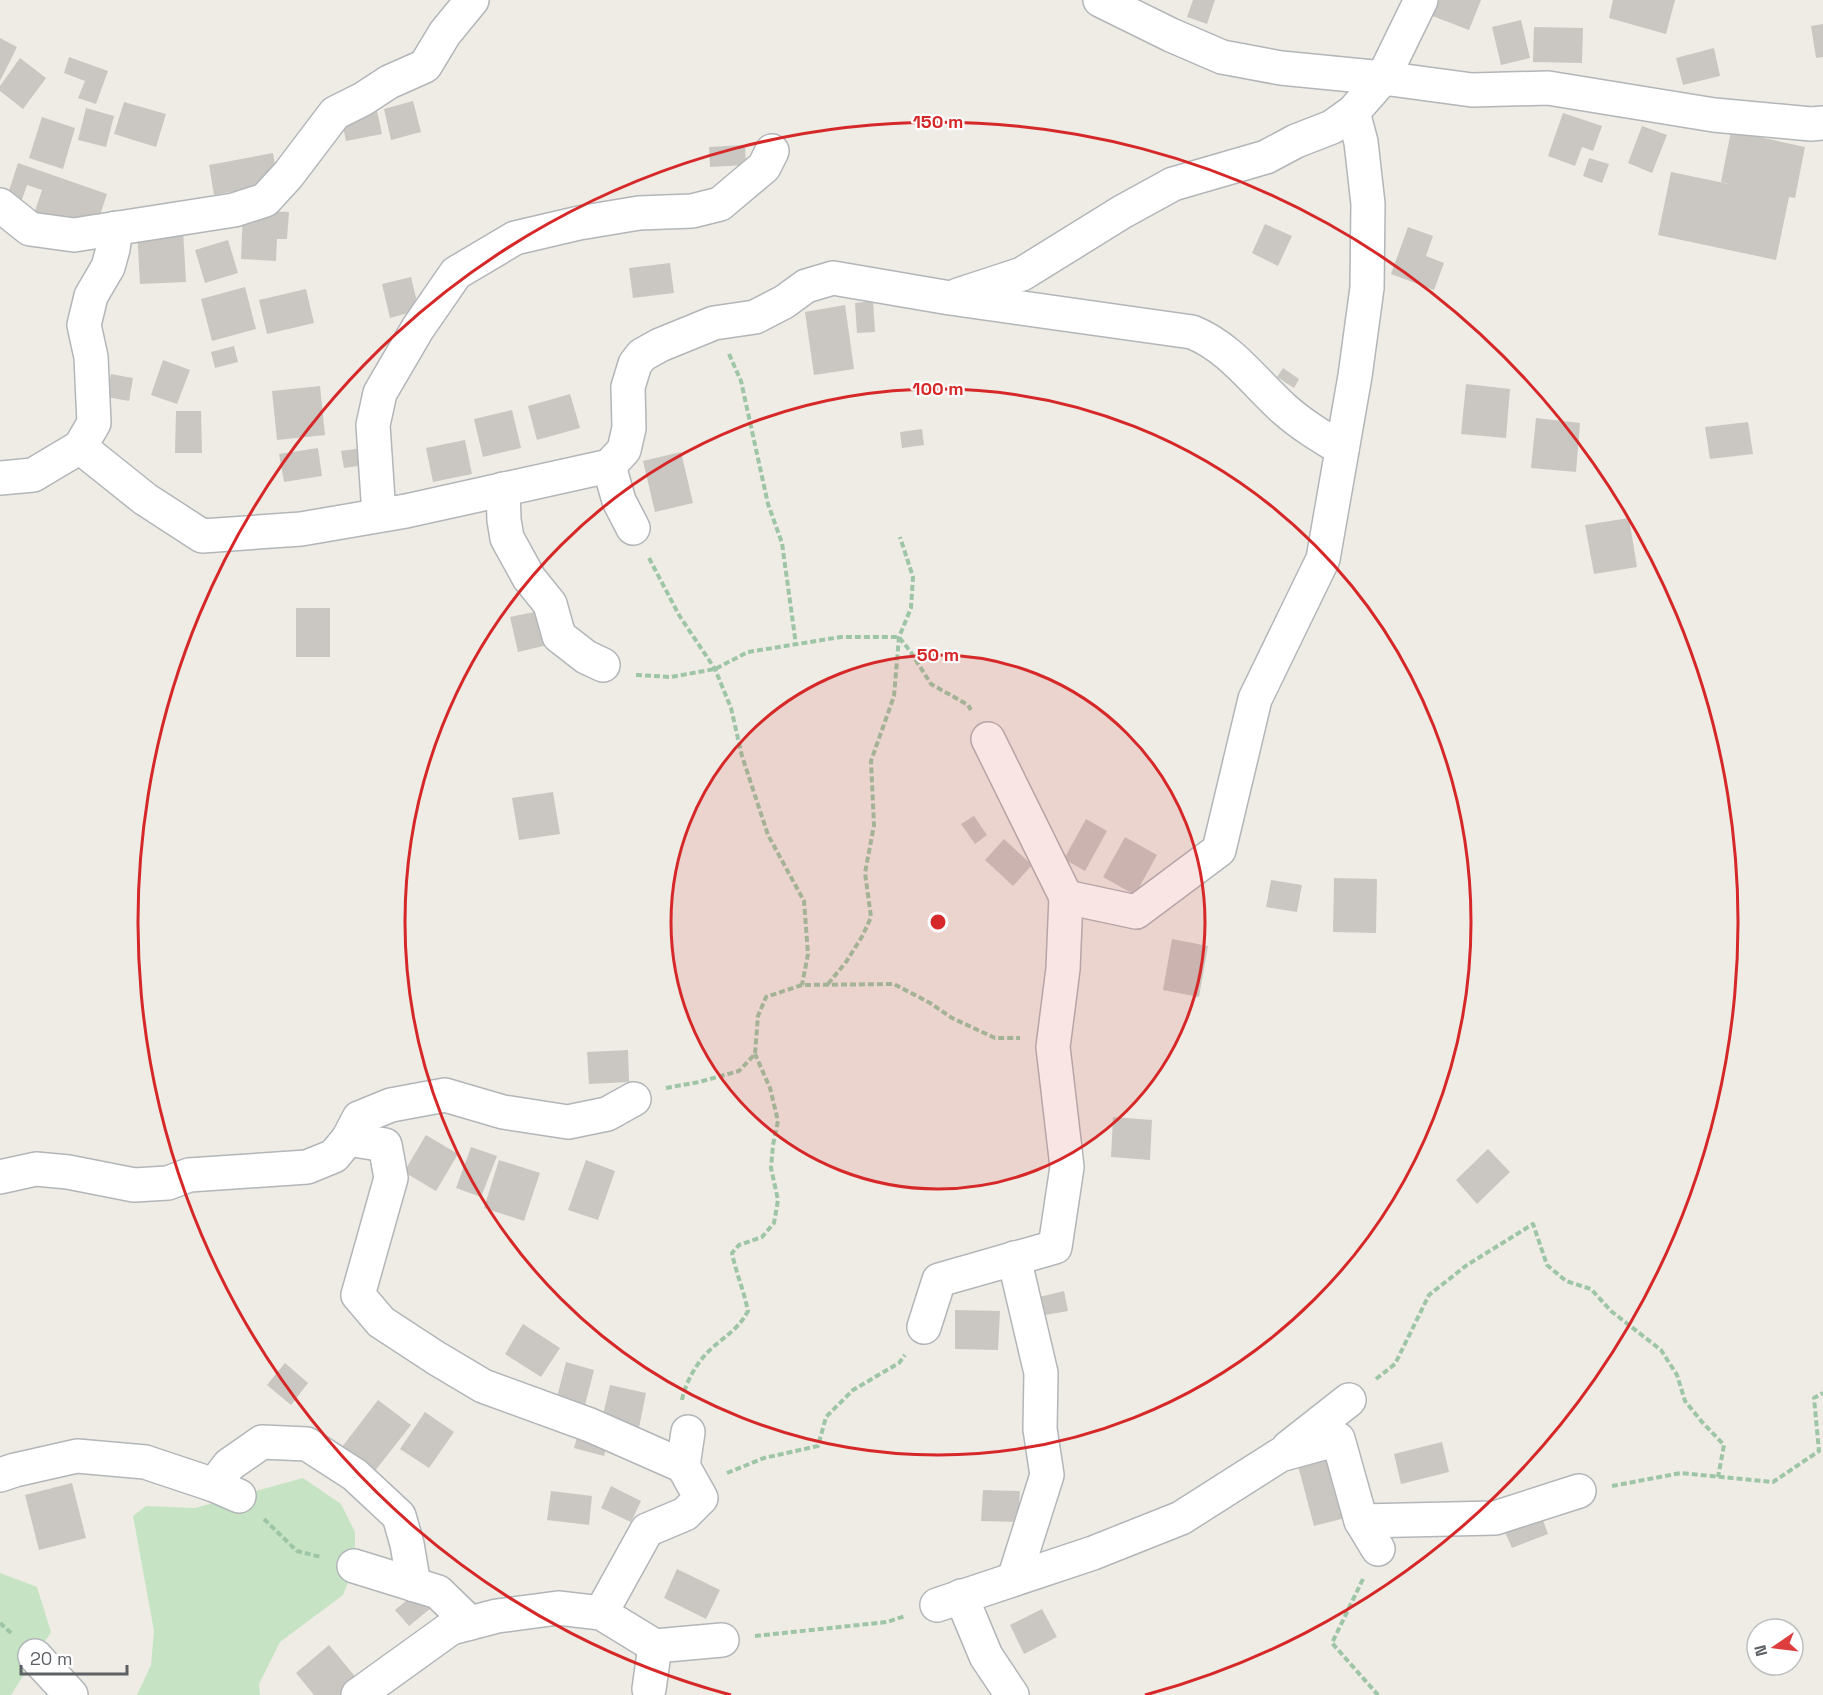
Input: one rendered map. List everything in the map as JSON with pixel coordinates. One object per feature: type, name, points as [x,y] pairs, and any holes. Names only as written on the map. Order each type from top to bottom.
[{"type":"street","points":[[0,205],[30,229],[74,235],[234,210],[265,200],[288,175],[335,113],[389,82],[425,66],[445,33],[472,0]]},
{"type":"street","points":[[1100,0],[1222,57],[1281,68],[1472,90],[1548,88],[1714,116],[1823,123]]},
{"type":"street","points":[[950,298],[1022,274],[1122,212],[1173,184],[1266,158],[1296,141],[1332,127],[1353,112],[1383,78],[1421,0]]},
{"type":"street","points":[[1066,897],[1136,912],[1219,850],[1255,699],[1323,559],[1355,376],[1367,288],[1368,204],[1361,142],[1353,112]]},
{"type":"street","points":[[379,515],[373,425],[380,393],[418,328],[456,273],[514,238],[579,222],[639,213],[692,211],[720,204],[764,167],[772,151]]},
{"type":"street","points":[[0,478],[33,475],[80,447],[94,423],[91,357],[84,325],[91,296],[108,267],[116,228]]},
{"type":"street","points":[[80,447],[145,499],[202,536],[301,529],[379,515],[609,466],[624,450],[628,428],[628,387],[635,364],[642,355],[660,345],[714,323],[755,317],[784,302],[806,285],[832,278],[950,298],[1192,332],[1207,338],[1228,354],[1286,411],[1342,449]]},
{"type":"street","points":[[609,466],[619,501],[633,528]]},
{"type":"street","points":[[503,489],[507,538],[529,578],[550,604],[559,636],[586,657],[603,665]]},
{"type":"street","points":[[924,1327],[939,1280],[1055,1247],[1067,1167],[1053,1047],[1063,969],[1066,897],[988,739]]},
{"type":"street","points":[[0,1178],[36,1169],[68,1172],[134,1185],[168,1183],[189,1175],[307,1167],[334,1156],[348,1139],[359,1118],[391,1105],[446,1095],[503,1112],[568,1122],[607,1114],[634,1099]]},
{"type":"street","points":[[348,1139],[385,1145],[392,1178],[358,1295],[381,1322],[483,1386],[590,1425],[683,1467],[701,1498],[685,1514],[648,1530],[601,1613]]},
{"type":"street","points":[[1014,1258],[1041,1373],[1040,1429],[1047,1475],[1014,1579]]},
{"type":"street","points":[[1012,1695],[949,1601],[1093,1553],[1181,1518],[1280,1455],[1349,1400]]},
{"type":"street","points":[[683,1467],[688,1432]]},
{"type":"street","points":[[1280,1455],[1338,1439],[1361,1521],[1378,1549]]},
{"type":"street","points":[[0,1475],[77,1456],[145,1462],[227,1491],[229,1465],[262,1443],[307,1444],[356,1475],[399,1516],[407,1544],[414,1585]]},
{"type":"street","points":[[1361,1521],[1495,1518],[1579,1491]]},
{"type":"street","points":[[354,1566],[438,1592],[470,1623]]},
{"type":"street","points":[[358,1695],[451,1628],[498,1616],[558,1608],[601,1613],[655,1646],[722,1640]]},
{"type":"street","points":[[650,1689],[655,1646]]},
{"type":"street","points":[[35,1656],[71,1695]]},
{"type":"path","points":[[714,323],[741,381],[768,504],[782,543],[796,645]]},
{"type":"path","points":[[633,528],[679,615],[715,669],[731,708],[742,756],[768,835],[804,901],[808,954],[802,985]]},
{"type":"path","points":[[828,985],[846,962],[871,917],[865,873],[874,825],[871,761],[894,696],[899,637],[911,608],[913,577],[900,537]]},
{"type":"path","points":[[603,665],[629,675],[671,677],[715,669],[748,652],[841,637],[899,637]]},
{"type":"path","points":[[899,637],[931,684],[968,705],[988,739]]},
{"type":"path","points":[[688,1432],[681,1406],[685,1387],[705,1355],[740,1325],[748,1311],[732,1253],[739,1245],[762,1237],[774,1223],[778,1200],[771,1168],[778,1121],[770,1089],[755,1054],[758,1016],[766,997],[802,985],[894,984],[930,1003],[952,1018],[995,1038],[1025,1038],[1054,1026]]},
{"type":"path","points":[[634,1099],[665,1088],[739,1071],[755,1054]]},
{"type":"path","points":[[1349,1400],[1395,1364],[1430,1295],[1467,1265],[1533,1224],[1547,1265],[1566,1281],[1591,1288],[1611,1311],[1661,1350],[1677,1375],[1685,1401],[1724,1445],[1718,1477]]},
{"type":"path","points":[[701,1498],[726,1473],[764,1458],[818,1446],[826,1418],[853,1390],[899,1362],[924,1327]]},
{"type":"path","points":[[1579,1491],[1681,1473],[1773,1482],[1819,1451],[1814,1398],[1823,1393]]},
{"type":"path","points":[[227,1491],[297,1551],[354,1566]]},
{"type":"path","points":[[1378,1549],[1332,1643],[1378,1695]]},
{"type":"path","points":[[722,1640],[887,1622],[949,1601]]},
{"type":"green space","points":[[303,1478],[341,1504],[355,1532],[355,1565],[343,1595],[280,1642],[259,1684],[260,1695],[137,1695],[151,1665],[154,1631],[133,1516],[146,1506],[195,1508]]},
{"type":"green space","points":[[0,1573],[37,1587],[51,1632],[11,1695],[0,1695]]},
{"type":"building","points":[[1193,0],[1215,0],[1207,24],[1187,17]]},
{"type":"building","points":[[1427,0],[1481,0],[1469,30],[1422,12]]},
{"type":"building","points":[[1613,0],[1675,0],[1666,34],[1609,18]]},
{"type":"building","points":[[1521,20],[1530,58],[1501,65],[1492,27]]},
{"type":"building","points":[[1823,24],[1823,57],[1816,58],[1811,26]]},
{"type":"building","points":[[1534,27],[1583,28],[1582,63],[1533,62]]},
{"type":"building","points":[[0,38],[17,47],[0,81]]},
{"type":"building","points":[[1714,48],[1720,76],[1683,85],[1676,58]]},
{"type":"building","points":[[69,57],[108,71],[96,104],[78,98],[85,81],[64,73]]},
{"type":"building","points":[[20,58],[46,78],[23,109],[0,91],[0,86]]},
{"type":"building","points":[[413,101],[421,132],[391,140],[384,109]]},
{"type":"building","points":[[124,102],[166,114],[156,147],[114,134]]},
{"type":"building","points":[[376,106],[382,134],[346,141],[340,113]]},
{"type":"building","points":[[86,108],[114,116],[106,147],[78,140]]},
{"type":"building","points":[[1563,113],[1602,126],[1593,151],[1582,147],[1575,166],[1548,156]]},
{"type":"building","points":[[42,117],[75,128],[63,169],[29,158]]},
{"type":"building","points":[[1642,126],[1667,135],[1652,173],[1628,163]]},
{"type":"building","points":[[1731,131],[1805,147],[1795,198],[1789,197],[1776,260],[1658,235],[1671,172],[1729,184],[1721,182]]},
{"type":"building","points":[[745,145],[746,165],[710,167],[709,147]]},
{"type":"building","points":[[273,153],[278,183],[214,195],[209,165]]},
{"type":"building","points":[[1589,158],[1609,164],[1602,183],[1583,176]]},
{"type":"building","points":[[18,163],[107,194],[96,227],[32,220],[42,190],[27,185],[18,211],[4,206]]},
{"type":"building","points":[[243,210],[289,212],[287,239],[277,239],[276,261],[241,259]]},
{"type":"building","points":[[1265,224],[1292,236],[1278,266],[1252,253]]},
{"type":"building","points":[[1408,227],[1433,236],[1426,256],[1444,263],[1434,290],[1391,274]]},
{"type":"building","points":[[183,229],[186,282],[140,284],[137,231]]},
{"type":"building","points":[[228,240],[238,273],[205,283],[195,250]]},
{"type":"building","points":[[670,263],[674,293],[633,298],[629,268]]},
{"type":"building","points":[[411,277],[419,310],[390,318],[382,284]]},
{"type":"building","points":[[245,287],[256,329],[212,341],[201,299]]},
{"type":"building","points":[[306,289],[314,323],[267,334],[259,300]]},
{"type":"building","points":[[873,301],[875,332],[857,333],[855,303]]},
{"type":"building","points":[[845,305],[854,369],[814,375],[805,312]]},
{"type":"building","points":[[234,346],[238,362],[215,368],[211,352]]},
{"type":"building","points":[[163,360],[190,370],[177,404],[151,395]]},
{"type":"building","points":[[1283,368],[1299,379],[1294,388],[1277,377]]},
{"type":"building","points":[[111,374],[133,378],[129,401],[107,397]]},
{"type":"building","points":[[1466,384],[1510,389],[1506,438],[1461,434]]},
{"type":"building","points":[[320,386],[325,435],[277,440],[272,391]]},
{"type":"building","points":[[570,394],[580,428],[537,440],[528,406]]},
{"type":"building","points":[[512,410],[521,448],[483,457],[474,419]]},
{"type":"building","points":[[176,411],[201,411],[202,453],[175,453]]},
{"type":"building","points":[[1536,418],[1580,423],[1576,472],[1531,468]]},
{"type":"building","points":[[1748,422],[1753,454],[1710,459],[1705,427]]},
{"type":"building","points":[[922,429],[924,445],[902,448],[900,432]]},
{"type":"building","points":[[465,440],[472,474],[433,482],[426,448]]},
{"type":"building","points":[[318,448],[322,476],[284,482],[279,454]]},
{"type":"building","points":[[362,448],[365,465],[344,468],[341,451]]},
{"type":"building","points":[[681,452],[693,503],[655,512],[643,461]]},
{"type":"building","points":[[1629,518],[1637,567],[1594,574],[1585,525]]},
{"type":"building","points":[[296,608],[330,608],[330,657],[296,657]]},
{"type":"building","points":[[544,610],[552,644],[518,652],[510,617]]},
{"type":"building","points":[[553,792],[560,834],[519,840],[512,798]]},
{"type":"building","points":[[974,816],[987,835],[975,844],[961,824]]},
{"type":"building","points":[[1086,819],[1107,831],[1085,871],[1064,859]]},
{"type":"building","points":[[1125,837],[1157,855],[1135,895],[1103,877]]},
{"type":"building","points":[[1004,839],[1032,865],[1013,886],[985,860]]},
{"type":"building","points":[[1334,878],[1377,879],[1376,933],[1333,932]]},
{"type":"building","points":[[1271,880],[1302,885],[1297,912],[1266,907]]},
{"type":"building","points":[[1172,939],[1208,946],[1199,997],[1163,990]]},
{"type":"building","points":[[628,1050],[629,1082],[589,1084],[587,1052]]},
{"type":"building","points":[[1113,1117],[1152,1120],[1150,1160],[1111,1157]]},
{"type":"building","points":[[426,1135],[458,1154],[436,1191],[404,1172]]},
{"type":"building","points":[[471,1147],[497,1156],[481,1197],[456,1188]]},
{"type":"building","points":[[1488,1149],[1510,1172],[1477,1204],[1456,1180]]},
{"type":"building","points":[[499,1160],[540,1173],[524,1221],[484,1208]]},
{"type":"building","points":[[586,1160],[615,1171],[598,1220],[568,1210]]},
{"type":"building","points":[[1064,1291],[1068,1311],[1039,1316],[1035,1298]]},
{"type":"building","points":[[955,1310],[1000,1311],[998,1350],[955,1349]]},
{"type":"building","points":[[523,1324],[560,1348],[541,1377],[505,1354]]},
{"type":"building","points":[[566,1362],[594,1370],[583,1413],[555,1405]]},
{"type":"building","points":[[285,1363],[308,1383],[291,1405],[267,1385]]},
{"type":"building","points":[[610,1385],[646,1393],[639,1428],[602,1419]]},
{"type":"building","points":[[378,1400],[411,1425],[371,1476],[339,1451]]},
{"type":"building","points":[[425,1412],[454,1432],[429,1468],[400,1449]]},
{"type":"building","points":[[579,1430],[609,1438],[604,1456],[574,1448]]},
{"type":"building","points":[[1442,1442],[1449,1472],[1401,1484],[1394,1454]]},
{"type":"building","points":[[1333,1453],[1349,1517],[1314,1526],[1297,1462]]},
{"type":"building","points":[[72,1483],[86,1538],[39,1550],[25,1495]]},
{"type":"building","points":[[611,1486],[641,1501],[631,1522],[601,1508]]},
{"type":"building","points":[[983,1490],[1020,1491],[1018,1522],[981,1521]]},
{"type":"building","points":[[551,1491],[592,1496],[589,1525],[547,1520]]},
{"type":"building","points":[[1541,1515],[1548,1534],[1512,1548],[1504,1530]]},
{"type":"building","points":[[677,1569],[720,1590],[706,1619],[664,1598]]},
{"type":"building","points":[[417,1592],[431,1608],[409,1626],[395,1610]]},
{"type":"building","points":[[1042,1609],[1057,1637],[1024,1654],[1010,1625]]},
{"type":"building","points":[[329,1645],[358,1680],[340,1695],[314,1695],[296,1673]]}]
